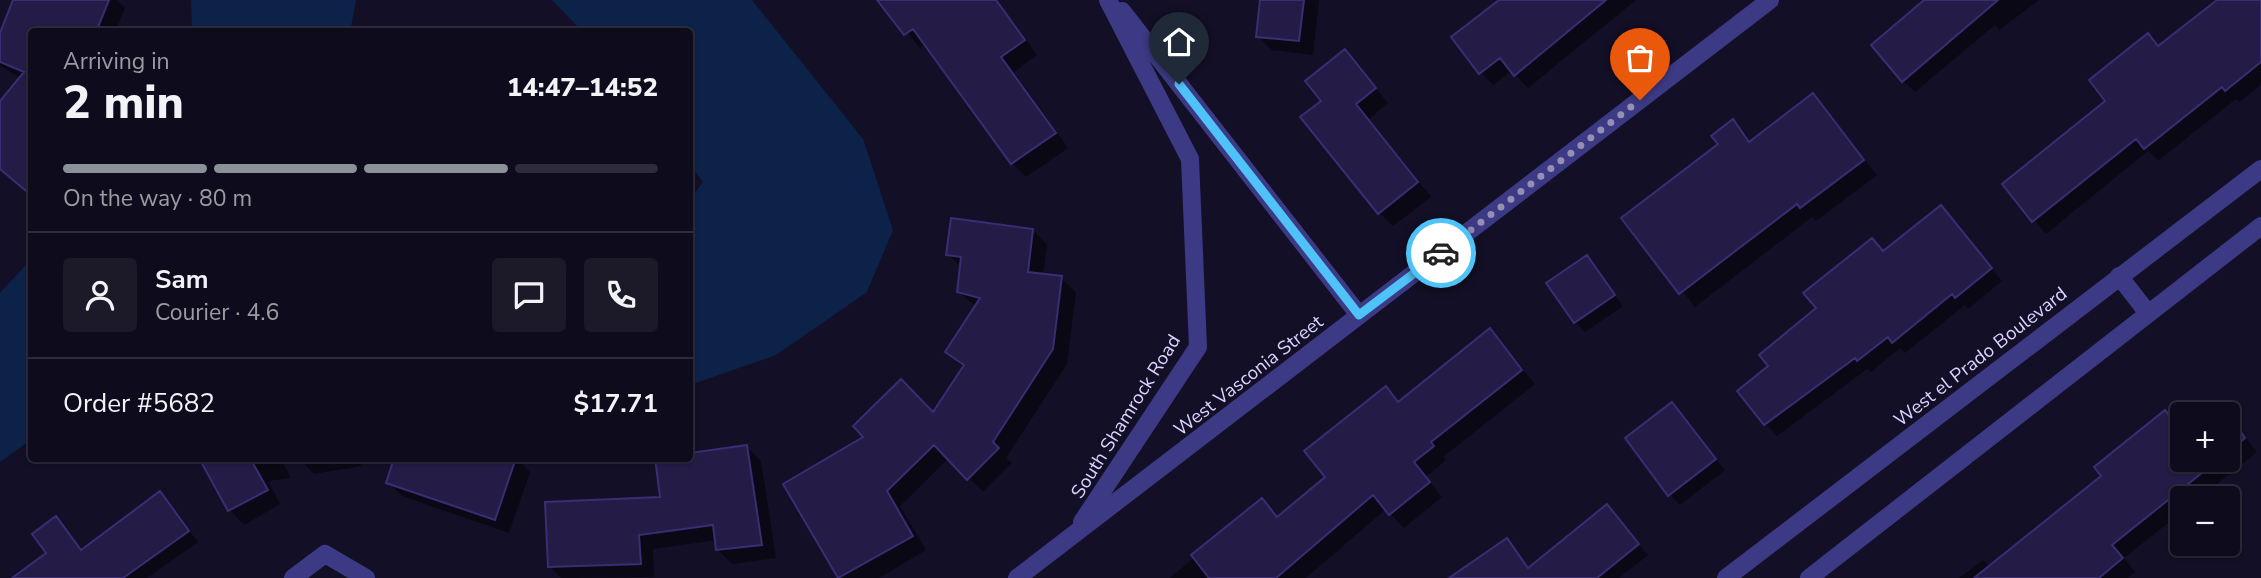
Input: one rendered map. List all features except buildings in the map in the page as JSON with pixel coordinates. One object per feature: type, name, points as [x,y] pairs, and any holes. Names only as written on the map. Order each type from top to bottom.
[{"type":"street","name":"South Shamrock Road","points":[[1073,535],[1198,347],[1190,159],[1108,0]]},
{"type":"street","points":[[1114,0],[1359,315]]},
{"type":"street","name":"West Vasconia Street","points":[[1017,578],[1770,0]]},
{"type":"street","name":"West el Prado Boulevard","points":[[1726,578],[2261,169]]},
{"type":"street","points":[[1809,578],[2147,312],[2261,226]]},
{"type":"street","points":[[2119,276],[2147,312]]},
{"type":"street","points":[[293,578],[325,554],[366,578]]},
{"type":"water","points":[[191,0],[356,0],[351,28],[192,28]]},
{"type":"water","points":[[552,0],[752,0],[863,139],[893,230],[867,292],[776,355],[693,384],[693,195],[703,182],[693,169],[693,28],[579,28]]},
{"type":"water","points":[[28,262],[28,442],[0,462],[0,293]]},
{"type":"way so far","points":[[1441,253],[1640,100]]},
{"type":"route","points":[[1179,84],[1359,315],[1441,253]]}]
